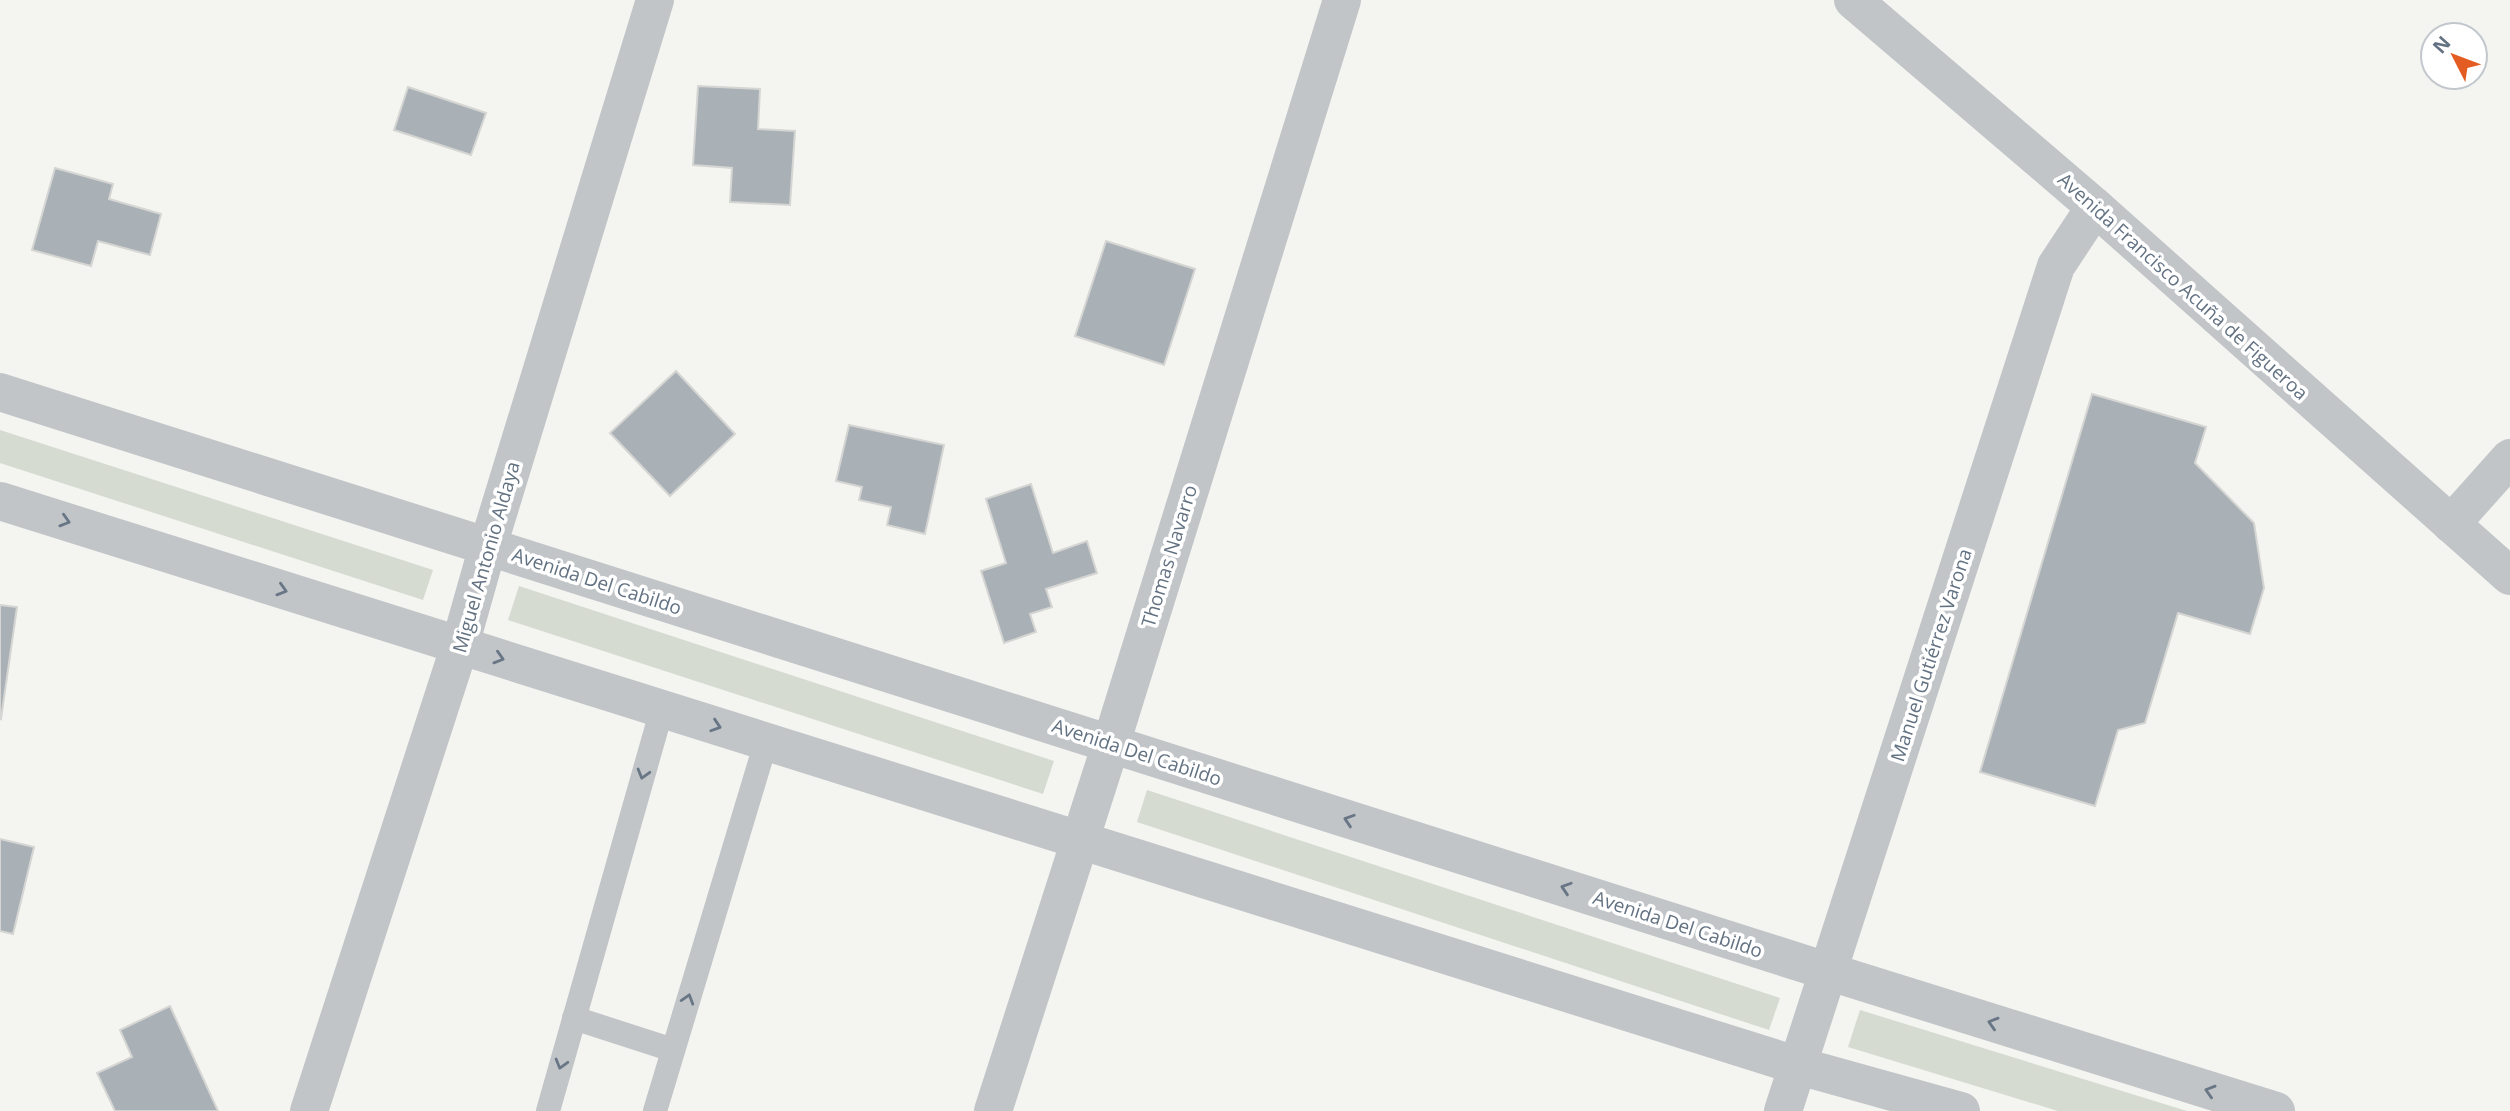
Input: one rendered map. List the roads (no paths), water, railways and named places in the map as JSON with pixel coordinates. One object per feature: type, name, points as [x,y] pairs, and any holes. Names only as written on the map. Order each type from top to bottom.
[{"type":"street","name":"Miguel Antonio Aldaya","points":[[309,1111],[460,645],[655,0]]},
{"type":"street","name":"Thomas Navarro","points":[[993,1111],[1111,744],[1342,0]]},
{"type":"street","name":"Avenida Francisco Acuña de Figueroa","points":[[1853,0],[2095,208],[2510,576]]},
{"type":"street","name":"Manuel Gutiérrez Varona","points":[[1783,1111],[2056,266],[2095,208]]},
{"type":"street","name":"Avenida Del Cabildo","points":[[0,392],[2276,1111]]},
{"type":"street","points":[[2451,524],[2510,458]]},
{"type":"street","points":[[0,501],[1799,1066],[1961,1111]]},
{"type":"lane","points":[[548,1111],[662,709]]},
{"type":"lane","points":[[655,1111],[766,742]]},
{"type":"lane","points":[[574,1018],[673,1050]]}]
